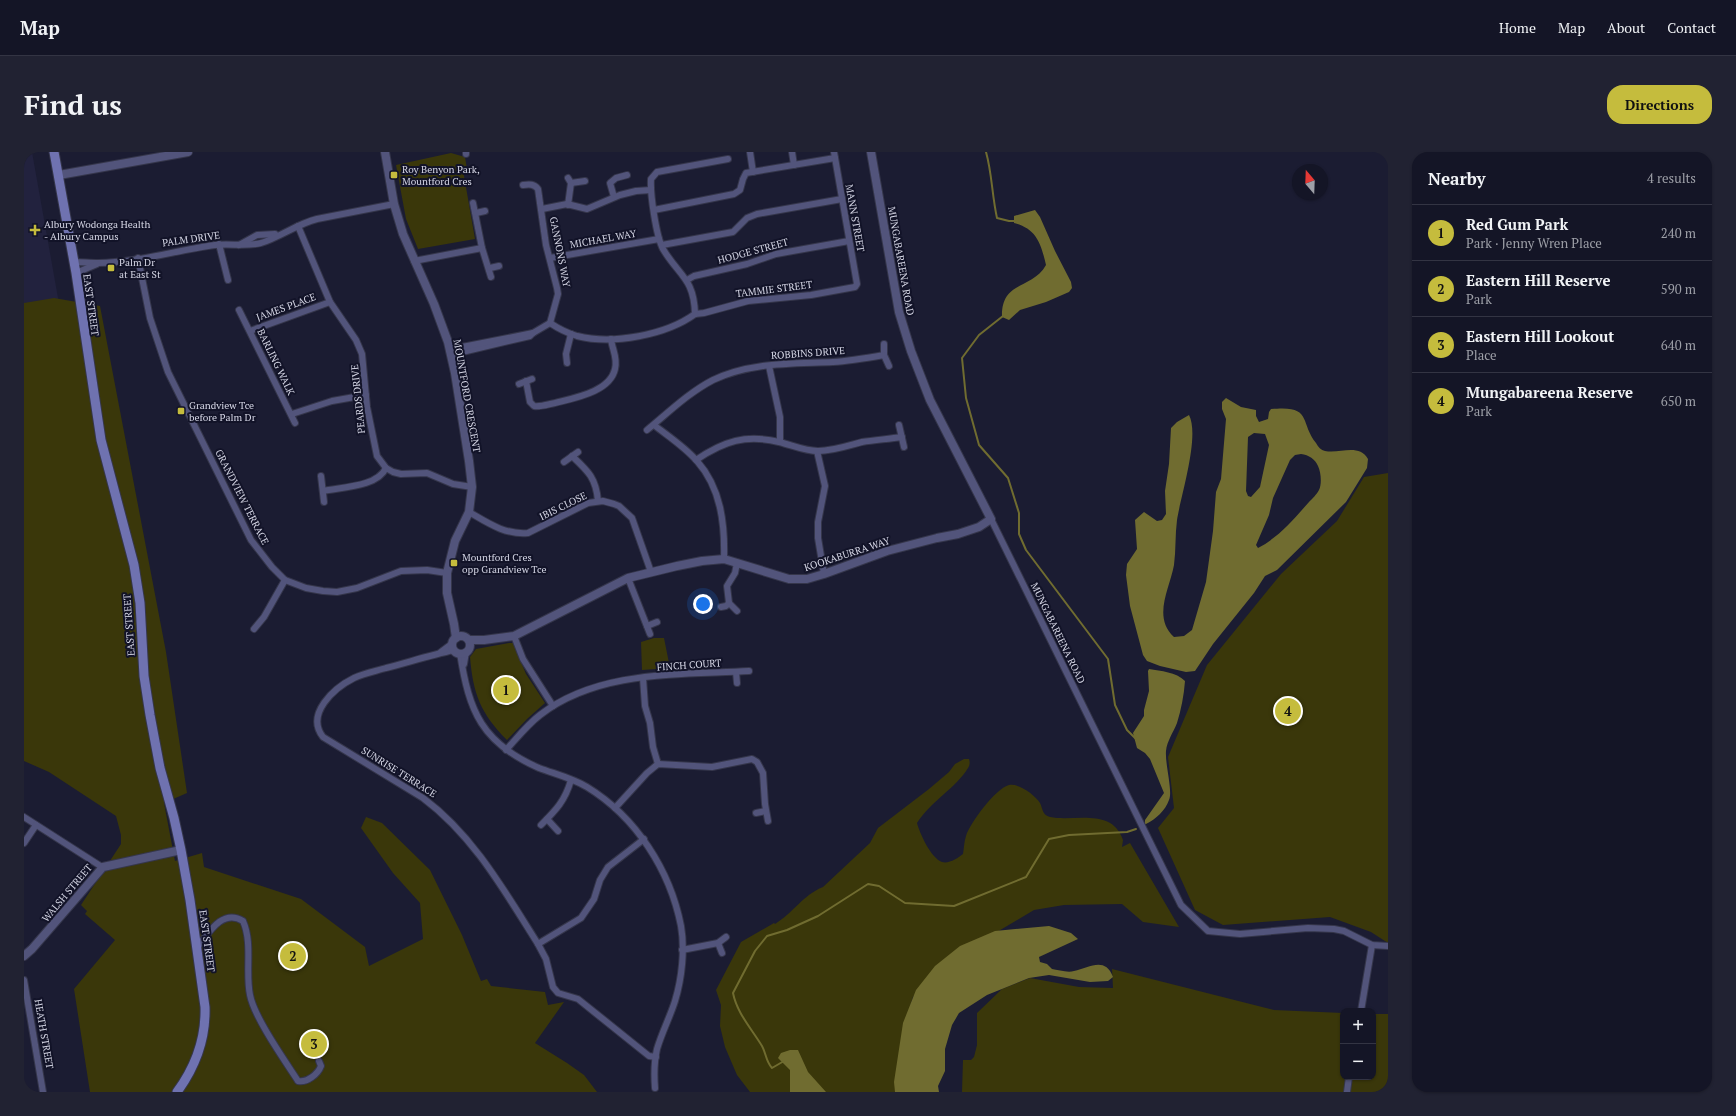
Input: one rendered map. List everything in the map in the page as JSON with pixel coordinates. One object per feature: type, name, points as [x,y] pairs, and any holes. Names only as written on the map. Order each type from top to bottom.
[{"type":"main road","name":"EAST STREET","points":[[54,152],[76,273],[101,440],[134,565],[140,603],[144,676],[151,722],[160,768],[181,850],[197,948],[206,1023],[196,1060],[177,1092]]},
{"type":"street","points":[[59,175],[188,152]]},
{"type":"street","name":"MOUNTFORD CRESCENT","points":[[385,152],[394,204],[414,261],[434,304],[450,353],[472,487],[469,512],[455,541],[447,573],[447,593],[454,624],[461,645],[462,670],[469,700],[476,715],[492,737],[506,750],[528,763],[571,780],[600,795],[615,808],[644,839],[661,868],[674,898],[681,926],[682,950],[680,977],[676,999],[657,1048],[654,1072],[655,1088]]},
{"type":"street","points":[[750,152],[753,172]]},
{"type":"street","points":[[792,152],[794,165]]},
{"type":"street","name":"MUNGABAREENA ROAD","points":[[872,152],[899,312],[911,351],[930,400],[991,519],[1181,905],[1208,931],[1240,934],[1308,928],[1334,929],[1344,931],[1372,946],[1388,946]]},
{"type":"street","points":[[654,210],[734,194],[740,190],[746,173],[794,165],[834,155]]},
{"type":"street","name":"MANN STREET","points":[[834,155],[856,284],[855,287]]},
{"type":"street","points":[[450,353],[458,353],[515,341],[530,336],[550,323],[564,332],[598,339],[649,334],[678,324],[695,314],[693,294],[687,280],[659,239],[651,190],[651,179],[657,172],[728,159]]},
{"type":"street","points":[[614,197],[610,183],[616,178],[627,175]]},
{"type":"street","points":[[568,205],[569,181],[585,181]]},
{"type":"street","name":"GANNONS WAY","points":[[523,185],[530,184],[538,189],[542,209],[546,245],[558,294],[550,323]]},
{"type":"street","name":"GANNONS WAY","points":[[542,209],[568,205],[587,208],[614,197],[636,191],[651,190]]},
{"type":"street","points":[[662,245],[733,232],[747,218],[757,214],[842,199]]},
{"type":"street","points":[[474,203],[482,248],[492,277]]},
{"type":"street","name":"PALM DRIVE","points":[[74,262],[99,263],[219,244],[239,245],[262,243],[317,218],[394,204]]},
{"type":"street","points":[[476,213],[485,211]]},
{"type":"street","name":"PEARDS DRIVE","points":[[298,226],[330,302],[356,340],[361,350],[364,364],[366,395],[375,450],[386,468]]},
{"type":"street","name":"MICHAEL WAY","points":[[550,258],[659,239]]},
{"type":"street","name":"HODGE STREET","points":[[687,280],[694,276],[747,264],[776,254],[849,241]]},
{"type":"street","points":[[219,244],[228,280]]},
{"type":"street","points":[[414,261],[482,248]]},
{"type":"street","name":"GRANDVIEW TERRACE","points":[[138,258],[150,318],[168,372],[251,540],[260,554],[285,580],[306,588],[336,592],[363,586],[401,571],[427,570],[447,573]]},
{"type":"street","name":"PALM DRIVE","points":[[76,273],[99,263]]},
{"type":"street","points":[[490,268],[499,266]]},
{"type":"street","name":"TAMMIE STREET","points":[[695,314],[704,314],[748,301],[811,295],[855,287]]},
{"type":"street","name":"JAMES PLACE","points":[[250,331],[330,302]]},
{"type":"street","name":"BARLING WALK","points":[[239,310],[292,414],[295,423]]},
{"type":"street","points":[[568,362],[566,354],[571,334]]},
{"type":"street","points":[[532,379],[522,383],[530,402],[534,406],[573,399],[595,391],[607,382],[615,370],[616,357],[612,338]]},
{"type":"street","points":[[884,344],[884,355],[889,366]]},
{"type":"street","name":"ROBBINS DRIVE","points":[[647,430],[688,396],[712,381],[741,370],[797,362],[855,360],[884,355]]},
{"type":"street","points":[[769,366],[780,417],[780,442]]},
{"type":"street","points":[[292,414],[332,401],[366,395]]},
{"type":"street","points":[[654,425],[696,460],[706,473],[714,488],[724,524],[724,559]]},
{"type":"street","points":[[899,425],[904,447]]},
{"type":"street","points":[[696,460],[722,444],[744,439],[780,442],[800,449],[816,451],[839,449],[861,443],[902,437]]},
{"type":"street","points":[[816,451],[824,486],[818,522],[818,538],[824,574]]},
{"type":"street","points":[[564,462],[578,452]]},
{"type":"street","points":[[572,456],[583,465],[590,475],[597,492],[598,501]]},
{"type":"street","points":[[323,490],[368,482],[380,476],[386,468],[402,474],[427,473],[453,484],[472,487]]},
{"type":"street","points":[[321,476],[324,502]]},
{"type":"street","name":"IBIS CLOSE","points":[[469,512],[502,530],[518,534],[528,533],[588,503],[598,501],[614,504],[628,513],[635,526],[651,572]]},
{"type":"street","name":"KOOKABURRA WAY","points":[[461,645],[514,636],[628,578],[651,572],[702,561],[724,559],[789,580],[807,579],[887,551],[958,534],[979,527],[991,519]]},
{"type":"street","points":[[736,611],[729,603],[727,586],[735,573],[737,563]]},
{"type":"street","points":[[628,578],[650,634]]},
{"type":"street","points":[[254,630],[264,618],[285,580]]},
{"type":"street","points":[[721,607],[726,606],[729,603]]},
{"type":"street","points":[[647,626],[657,622]]},
{"type":"street","points":[[514,636],[523,659],[553,706]]},
{"type":"street","name":"SUNRISE TERRACE","points":[[461,645],[440,653],[353,678],[334,693],[320,707],[316,716],[318,731],[323,736],[423,798],[439,810],[479,852],[538,944],[546,959],[553,987],[558,993],[578,999],[649,1056],[656,1057]]},
{"type":"street","name":"FINCH COURT","points":[[506,750],[530,724],[553,706],[566,698],[594,687],[613,682],[643,678],[748,671]]},
{"type":"street","name":"FINCH COURT","points":[[736,672],[737,683]]},
{"type":"street","points":[[643,678],[645,706],[658,764]]},
{"type":"street","points":[[615,808],[647,773],[658,764],[712,767],[752,759],[757,762],[762,773],[768,821]]},
{"type":"street","points":[[541,825],[559,806],[567,794],[571,780]]},
{"type":"street","points":[[756,813],[766,812]]},
{"type":"street","points":[[24,817],[102,868]]},
{"type":"street","points":[[547,819],[558,831]]},
{"type":"street","points":[[24,843],[36,825]]},
{"type":"street","points":[[538,944],[581,918],[594,899],[600,880],[608,867],[644,839]]},
{"type":"street","name":"WALSH STREET","points":[[24,956],[32,949],[102,868],[181,850]]},
{"type":"street","points":[[197,948],[214,927],[224,918],[234,917],[242,921],[247,938],[250,995],[266,1029],[298,1081],[307,1080],[319,1071],[321,1066],[319,1061]]},
{"type":"street","points":[[682,950],[718,943],[726,937]]},
{"type":"street","points":[[718,943],[722,953]]},
{"type":"street","points":[[1362,1008],[1372,946]]},
{"type":"street","name":"HEATH STREET","points":[[24,980],[44,1092]]},
{"type":"street","points":[[1346,1092],[1348,1080]]},
{"type":"shaded area","name":"Albury Wodonga Health - Albury Campus","points":[[24,152],[32,152],[60,309],[24,315]]},
{"type":"shaded area","points":[[451,153],[465,157],[467,169],[463,170],[475,239],[418,249],[406,219],[396,165]]},
{"type":"shaded area","points":[[1035,210],[1040,217],[1071,282],[1072,288],[1069,292],[1046,302],[1020,310],[1009,320],[1002,317],[1003,305],[1006,297],[1018,286],[1040,273],[1046,265],[1037,238],[1028,229],[1014,223],[1014,216]]},
{"type":"shaded area","points":[[54,298],[100,306],[166,652],[187,793],[164,803],[175,861],[202,853],[204,867],[301,899],[365,947],[369,966],[423,939],[420,903],[393,873],[361,828],[366,817],[382,823],[430,870],[462,935],[481,981],[487,979],[491,986],[545,992],[548,1005],[564,1002],[535,1043],[584,1075],[597,1092],[90,1092],[74,989],[115,940],[85,914],[87,911],[81,905],[121,844],[121,835],[116,816],[49,772],[24,761],[24,303]]},
{"type":"shaded area","points":[[1226,398],[1241,407],[1256,410],[1256,416],[1259,422],[1268,419],[1271,409],[1284,408],[1299,412],[1303,416],[1311,435],[1321,449],[1331,452],[1349,450],[1360,451],[1368,459],[1367,468],[1346,502],[1277,570],[1265,576],[1254,593],[1213,644],[1195,671],[1186,672],[1160,666],[1147,661],[1143,655],[1130,606],[1126,575],[1127,564],[1137,549],[1135,520],[1144,512],[1157,521],[1162,520],[1166,514],[1165,491],[1169,464],[1171,428],[1177,422],[1189,415],[1192,425],[1191,451],[1177,520],[1174,565],[1166,593],[1163,611],[1164,621],[1174,637],[1184,636],[1192,630],[1206,582],[1213,531],[1216,492],[1221,479],[1226,419],[1222,409],[1222,402]],"holes":[[[1254,433],[1265,434],[1269,445],[1260,487],[1251,497],[1248,496],[1246,491],[1248,437]],[[1295,455],[1307,455],[1315,461],[1318,466],[1321,478],[1319,490],[1285,528],[1273,539],[1258,548],[1256,545],[1269,515],[1273,498],[1290,460]]]},
{"type":"shaded area","points":[[1388,473],[1388,943],[1371,932],[1330,917],[1223,925],[1195,910],[1158,828],[1174,808],[1168,757],[1207,665],[1281,574],[1337,521],[1364,477]]},
{"type":"shaded area","points":[[654,638],[664,638],[670,668],[642,670],[641,642]]},
{"type":"shaded area","points":[[513,643],[526,674],[545,703],[507,740],[491,721],[480,703],[473,682],[470,657],[476,649]]},
{"type":"shaded area","points":[[1149,669],[1173,674],[1185,681],[1177,723],[1169,740],[1166,751],[1170,791],[1169,800],[1160,814],[1145,824],[1145,820],[1164,793],[1150,759],[1145,753],[1137,748],[1133,733],[1144,716],[1149,691]]},
{"type":"shaded area","points":[[964,759],[969,759],[969,767],[957,782],[929,808],[917,823],[926,845],[938,860],[948,862],[963,854],[965,838],[968,830],[984,807],[997,792],[1009,785],[1017,786],[1026,790],[1040,803],[1044,813],[1047,816],[1060,818],[1091,818],[1110,823],[1118,830],[1123,840],[1122,847],[1130,843],[1179,927],[1143,922],[1122,904],[1064,905],[1034,910],[943,964],[913,997],[904,1025],[905,1092],[750,1092],[737,1075],[725,1047],[720,1026],[721,1005],[716,990],[741,942],[781,920],[804,899],[816,890],[823,887],[870,843],[878,828],[929,789],[949,772],[955,764]]},
{"type":"shaded area","points":[[1049,926],[1071,933],[1078,939],[1039,957],[1040,962],[1047,964],[1052,969],[1069,972],[1101,965],[1110,971],[1113,977],[1108,981],[1090,982],[1049,975],[1029,978],[987,995],[959,1013],[952,1025],[945,1049],[945,1071],[938,1086],[939,1092],[895,1092],[894,1082],[903,1023],[916,990],[935,966],[960,946],[995,931]]},
{"type":"shaded area","points":[[1112,969],[1274,1010],[1340,1013],[1340,1080],[1376,1080],[1376,1014],[1388,1014],[1388,1092],[962,1092],[963,1060],[971,1060],[974,1057],[977,1045],[977,1013],[1002,989],[1030,978],[1079,987],[1113,988]]},
{"type":"shaded area","points":[[790,1050],[798,1050],[808,1072],[826,1092],[790,1092],[790,1070],[778,1058],[781,1053]]},
{"type":"waterway","points":[[986,152],[990,168],[997,218],[1015,221]]},
{"type":"waterway","points":[[1003,316],[979,335],[962,358],[966,398],[979,445],[1008,478],[1019,513],[1019,534],[1026,550],[1108,659],[1115,705],[1127,730],[1136,739]]},
{"type":"waterway","points":[[784,1061],[772,1068],[770,1066],[762,1046],[741,1014],[733,993],[755,951],[767,936],[787,930],[818,916],[868,884],[879,886],[905,903],[954,906],[1026,877],[1049,839],[1069,835],[1127,832],[1136,829]]},
{"type":"place","name":"Roy Benyon Park, Mountford Cres","points":[[394,175]]},
{"type":"place","name":"Albury Wodonga Health - Albury Campus","points":[[35,230]]},
{"type":"place","name":"Palm Dr at East St","points":[[111,268]]},
{"type":"place","name":"Grandview Tce before Palm Dr","points":[[181,411]]},
{"type":"place","name":"Mountford Cres opp Grandview Tce","points":[[454,563]]},
{"type":"place","name":"Red Gum Park","points":[[506,690]]},
{"type":"place","name":"Mungabareena Reserve","points":[[1288,711]]},
{"type":"place","name":"Eastern Hill Reserve","points":[[293,956]]},
{"type":"place","name":"Eastern Hill Lookout","points":[[314,1044]]}]
